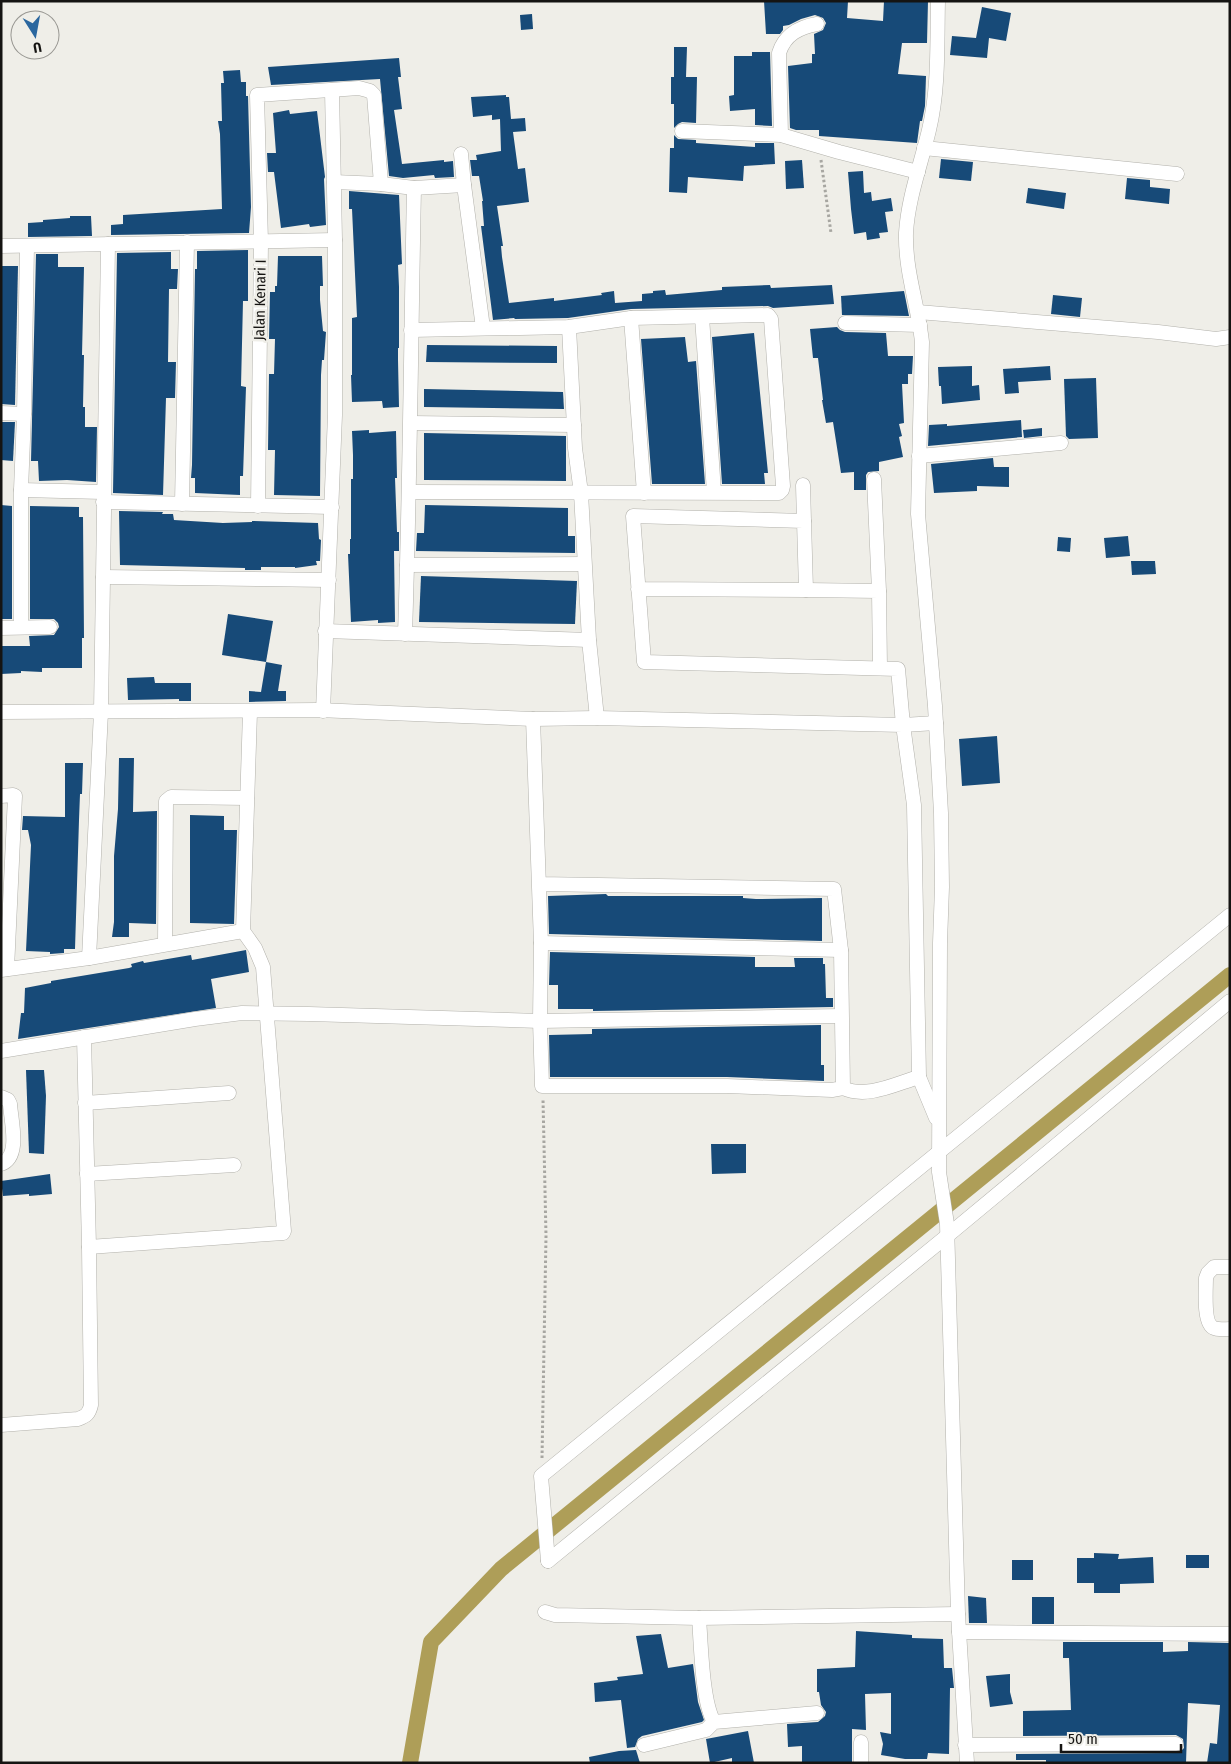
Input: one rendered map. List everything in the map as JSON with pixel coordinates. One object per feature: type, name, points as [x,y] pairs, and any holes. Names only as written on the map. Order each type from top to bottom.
[{"type":"street","points":[[938,1],[934,98],[930,128],[909,208],[906,233],[907,262],[919,318],[922,362],[919,534],[936,723],[941,813],[942,886],[938,1172],[947,1230],[958,1614],[967,1763]]},
{"type":"street","points":[[781,135],[779,53],[782,44],[796,30],[817,24]]},
{"type":"street","points":[[323,711],[335,415],[335,240],[332,90],[359,88],[370,91],[374,95],[381,184]]},
{"type":"street","name":"Jalan Kenari I","points":[[258,506],[261,242],[257,95],[332,90]]},
{"type":"street","points":[[682,131],[781,135],[819,147],[918,172]]},
{"type":"street","points":[[924,148],[1177,174]]},
{"type":"street","points":[[461,154],[483,328]]},
{"type":"street","points":[[334,182],[381,184],[414,188],[464,184]]},
{"type":"street","points":[[405,634],[410,492],[414,188]]},
{"type":"street","points":[[1,246],[335,240]]},
{"type":"street","points":[[182,504],[187,242]]},
{"type":"street","points":[[88,958],[101,712],[108,244]]},
{"type":"street","points":[[21,627],[20,490],[24,414],[27,246]]},
{"type":"street","points":[[410,492],[779,493],[783,486],[770,316],[631,318],[569,327],[411,330]]},
{"type":"street","points":[[702,317],[714,492]]},
{"type":"street","points":[[631,318],[644,492]]},
{"type":"street","points":[[845,323],[919,318],[1158,332],[1216,338],[1230,337]]},
{"type":"street","points":[[569,327],[574,448],[581,493],[589,640],[596,718]]},
{"type":"street","points":[[1,413],[24,414]]},
{"type":"street","points":[[411,423],[574,425]]},
{"type":"street","points":[[919,456],[1061,443]]},
{"type":"street","points":[[874,479],[880,668]]},
{"type":"street","points":[[803,485],[806,590]]},
{"type":"street","points":[[20,490],[182,504],[332,507]]},
{"type":"street","points":[[804,521],[633,516],[644,662],[898,669],[903,725],[914,805],[919,1077],[939,1124]]},
{"type":"street","points":[[408,565],[584,564]]},
{"type":"street","points":[[103,577],[329,580]]},
{"type":"street","points":[[638,589],[879,590]]},
{"type":"street","points":[[1,628],[50,627]]},
{"type":"street","points":[[325,631],[589,640]]},
{"type":"street","points":[[1,712],[323,711],[533,719],[596,718],[903,725],[936,723]]},
{"type":"street","points":[[89,1247],[254,1235],[284,1231],[263,967],[255,948],[243,931],[250,712]]},
{"type":"street","points":[[533,719],[541,944],[540,1020],[542,1086],[842,1088],[862,1093],[919,1077]]},
{"type":"street","points":[[1,796],[15,796],[6,896],[4,970],[88,958],[243,931]]},
{"type":"street","points":[[165,944],[166,801],[171,797],[247,798]]},
{"type":"street","points":[[539,884],[834,890],[841,950],[842,1088]]},
{"type":"street","points":[[1230,915],[541,1476],[548,1561],[947,1230],[1230,1001]]},
{"type":"street","points":[[541,944],[841,950]]},
{"type":"street","points":[[1,1051],[196,1019],[242,1014],[540,1020],[841,1016]]},
{"type":"street","points":[[1,1425],[78,1419],[86,1416],[90,1411],[89,1247],[84,1037]]},
{"type":"street","points":[[85,1103],[229,1093]]},
{"type":"street","points":[[1,1097],[8,1100],[10,1104],[14,1149],[10,1159],[1,1164]]},
{"type":"street","points":[[87,1174],[234,1165]]},
{"type":"street","points":[[1230,1266],[1214,1266],[1206,1278],[1207,1318],[1210,1326],[1215,1329],[1230,1329]]},
{"type":"street","points":[[545,1612],[555,1615],[699,1618],[958,1614]]},
{"type":"street","points":[[699,1618],[708,1710],[714,1722]]},
{"type":"street","points":[[959,1632],[1229,1634]]},
{"type":"street","points":[[644,1746],[706,1730],[714,1722],[817,1713]]},
{"type":"street","points":[[861,1742],[861,1763]]},
{"type":"street","points":[[965,1745],[1176,1744]]},
{"type":"path","points":[[819,147],[831,233]]},
{"type":"path","points":[[541,1476],[546,1236],[542,1086]]},
{"type":"building","points":[[764,1],[848,1],[847,18],[883,21],[884,1],[928,1],[927,43],[902,43],[898,74],[926,76],[925,106],[922,121],[920,121],[917,143],[819,136],[819,130],[796,130],[790,128],[788,66],[812,63],[812,54],[815,54],[814,34],[823,30],[826,23],[823,18],[815,15],[783,26],[780,34],[766,34]]},
{"type":"building","points":[[982,7],[1011,13],[1006,41],[989,38],[987,58],[950,55],[952,36],[976,38]]},
{"type":"building","points":[[532,14],[533,29],[521,30],[520,15]]},
{"type":"building","points":[[674,47],[687,47],[686,77],[697,77],[696,123],[682,122],[674,128],[674,104],[671,104],[671,77],[674,77]]},
{"type":"building","points":[[752,52],[770,52],[772,126],[755,125],[755,109],[730,111],[729,96],[734,95],[734,56],[752,56]]},
{"type":"building","points":[[399,58],[401,77],[398,77],[402,109],[394,110],[402,164],[444,160],[444,162],[453,161],[454,177],[435,178],[434,175],[403,178],[389,176],[380,79],[271,85],[268,67]]},
{"type":"building","points":[[240,70],[241,82],[246,82],[246,96],[248,96],[251,207],[249,233],[111,235],[111,225],[123,224],[123,215],[222,209],[218,121],[222,121],[221,83],[224,83],[223,71]]},
{"type":"building","points":[[506,95],[506,97],[509,97],[511,119],[525,118],[526,131],[513,132],[518,169],[525,168],[529,202],[497,206],[509,303],[554,298],[554,301],[602,295],[601,293],[614,291],[615,303],[642,301],[642,294],[665,290],[666,295],[722,290],[722,287],[770,285],[771,288],[832,285],[834,304],[773,308],[768,306],[631,309],[568,318],[493,320],[481,226],[484,226],[483,201],[479,176],[472,176],[470,160],[477,160],[476,155],[501,151],[500,119],[492,120],[492,115],[473,117],[471,97]]},
{"type":"building","points":[[289,110],[290,114],[317,111],[325,177],[326,225],[310,227],[309,224],[281,228],[274,172],[268,172],[267,153],[276,153],[273,113]]},
{"type":"building","points":[[674,135],[678,139],[696,140],[696,143],[755,147],[755,143],[774,143],[775,164],[744,166],[743,181],[688,177],[687,193],[669,192],[670,148],[674,148]]},
{"type":"building","points":[[941,159],[973,162],[971,181],[939,178]]},
{"type":"building","points":[[802,160],[804,188],[786,189],[785,161]]},
{"type":"building","points":[[863,171],[864,193],[871,192],[872,201],[891,198],[893,211],[885,212],[888,232],[879,233],[880,238],[867,240],[866,232],[854,234],[848,172]]},
{"type":"building","points":[[1127,178],[1150,180],[1150,187],[1170,189],[1169,204],[1125,199]]},
{"type":"building","points":[[1028,188],[1066,193],[1064,209],[1026,203]]},
{"type":"building","points":[[349,191],[399,195],[402,264],[398,265],[399,407],[383,408],[382,401],[352,402],[352,318],[357,317],[352,209],[349,209]]},
{"type":"building","points":[[70,216],[91,216],[92,236],[28,237],[28,223],[70,218]]},
{"type":"building","points":[[248,250],[248,301],[243,301],[241,386],[246,387],[243,476],[240,476],[240,495],[195,493],[195,478],[191,478],[195,269],[197,269],[197,251]]},
{"type":"building","points":[[171,252],[171,269],[178,269],[177,289],[169,289],[168,362],[176,362],[175,398],[166,398],[163,495],[113,493],[117,253]]},
{"type":"building","points":[[36,254],[58,254],[58,267],[84,267],[83,407],[85,407],[85,427],[97,427],[96,482],[39,481],[38,461],[31,461]]},
{"type":"building","points":[[278,256],[322,256],[323,286],[320,286],[320,300],[323,331],[326,332],[321,375],[320,496],[274,495],[275,450],[268,450],[269,374],[274,374],[275,339],[269,339],[270,292],[275,292],[275,286],[277,286]]},
{"type":"building","points":[[1,266],[18,266],[15,405],[1,404]]},
{"type":"building","points":[[904,291],[909,316],[842,315],[841,296]]},
{"type":"building","points":[[1053,295],[1082,298],[1080,317],[1051,314]]},
{"type":"building","points":[[837,327],[845,332],[886,333],[888,356],[913,356],[912,374],[908,374],[908,384],[902,384],[904,423],[899,424],[902,436],[899,437],[903,457],[879,462],[879,471],[868,472],[866,475],[866,490],[854,490],[854,472],[841,473],[833,422],[826,423],[818,358],[813,358],[810,329]]},
{"type":"building","points":[[754,333],[768,473],[764,473],[765,484],[722,484],[712,337]]},
{"type":"building","points":[[685,337],[688,362],[696,361],[705,484],[652,484],[641,339]]},
{"type":"building","points":[[427,345],[557,346],[557,363],[426,362]]},
{"type":"building","points":[[972,366],[972,386],[979,385],[980,400],[942,404],[938,367]]},
{"type":"building","points":[[1050,366],[1051,380],[1018,382],[1019,393],[1005,394],[1003,369]]},
{"type":"building","points":[[1096,378],[1098,438],[1069,439],[1066,436],[1064,379]]},
{"type":"building","points":[[424,389],[563,392],[564,409],[424,407]]},
{"type":"building","points":[[1021,420],[1022,437],[928,446],[929,425],[947,424],[947,426]]},
{"type":"building","points":[[1,422],[15,422],[13,461],[1,460]]},
{"type":"building","points":[[1042,428],[1042,436],[1024,438],[1023,430]]},
{"type":"building","points":[[369,430],[369,433],[396,431],[397,478],[395,478],[399,551],[394,551],[395,622],[378,623],[378,620],[351,622],[348,554],[350,554],[351,539],[351,479],[353,479],[352,431]]},
{"type":"building","points":[[424,433],[566,436],[566,481],[424,480]]},
{"type":"building","points":[[993,458],[994,467],[1009,467],[1009,487],[977,486],[977,491],[934,493],[931,464]]},
{"type":"building","points":[[1,505],[12,506],[12,619],[1,619]]},
{"type":"building","points":[[425,505],[568,508],[568,536],[575,536],[575,553],[416,551],[417,533],[424,533]]},
{"type":"building","points":[[30,506],[79,507],[79,517],[83,517],[84,638],[82,638],[82,668],[42,668],[42,672],[21,671],[21,673],[1,674],[1,646],[30,646],[29,636],[54,635],[59,627],[54,619],[30,619]]},
{"type":"building","points":[[119,511],[163,512],[162,514],[173,514],[174,520],[223,523],[252,521],[318,523],[319,539],[321,540],[320,561],[316,561],[317,565],[295,568],[261,567],[261,570],[120,565]]},
{"type":"building","points":[[1128,536],[1130,556],[1106,558],[1104,538]]},
{"type":"building","points":[[1058,537],[1071,538],[1070,552],[1057,551]]},
{"type":"building","points":[[1131,561],[1155,561],[1156,574],[1132,575]]},
{"type":"building","points":[[421,576],[577,581],[575,624],[419,622]]},
{"type":"building","points":[[228,614],[273,621],[266,662],[222,655]]},
{"type":"building","points":[[266,662],[282,665],[278,691],[286,691],[286,701],[249,702],[249,691],[261,692]]},
{"type":"building","points":[[154,677],[155,683],[191,683],[191,701],[179,701],[179,699],[128,700],[127,678]]},
{"type":"building","points":[[997,736],[1000,783],[962,786],[959,739]]},
{"type":"building","points":[[119,758],[134,758],[133,812],[157,811],[156,924],[129,923],[129,937],[112,937]]},
{"type":"building","points":[[65,763],[83,763],[82,794],[80,794],[75,949],[64,949],[64,953],[50,954],[50,952],[26,951],[31,845],[28,830],[22,830],[23,816],[65,817]]},
{"type":"building","points":[[190,815],[224,816],[224,830],[237,830],[234,924],[190,923]]},
{"type":"building","points":[[606,894],[608,896],[743,896],[743,898],[756,899],[822,898],[822,941],[549,934],[548,896]]},
{"type":"building","points":[[246,950],[249,972],[211,979],[216,1008],[18,1039],[21,1013],[24,1013],[25,988],[51,983],[51,981],[129,968],[132,967],[131,964],[143,961],[144,963],[191,955],[192,960]]},
{"type":"building","points":[[550,952],[755,957],[755,967],[795,967],[794,958],[823,958],[823,964],[825,964],[826,998],[833,998],[833,1007],[593,1011],[593,1009],[558,1009],[558,985],[549,985]]},
{"type":"building","points":[[821,1025],[821,1065],[824,1065],[824,1081],[727,1077],[550,1077],[549,1035],[592,1034],[592,1029]]},
{"type":"building","points":[[26,1070],[44,1070],[46,1096],[44,1154],[29,1153]]},
{"type":"building","points":[[711,1144],[746,1144],[746,1173],[712,1174]]},
{"type":"building","points":[[50,1174],[52,1194],[3,1196],[1,1181]]},
{"type":"building","points":[[1094,1553],[1119,1554],[1118,1559],[1153,1557],[1154,1583],[1120,1584],[1120,1593],[1094,1593],[1094,1583],[1077,1583],[1077,1558],[1094,1558]]},
{"type":"building","points":[[1186,1555],[1209,1555],[1209,1568],[1186,1568]]},
{"type":"building","points":[[1012,1560],[1033,1560],[1033,1580],[1012,1580]]},
{"type":"building","points":[[968,1596],[986,1598],[987,1623],[969,1623]]},
{"type":"building","points":[[1032,1597],[1054,1597],[1054,1624],[1032,1624]]},
{"type":"building","points":[[856,1631],[912,1635],[912,1638],[943,1639],[944,1668],[952,1668],[954,1688],[950,1688],[949,1754],[928,1753],[927,1759],[905,1759],[881,1755],[883,1744],[880,1732],[891,1734],[891,1693],[865,1694],[866,1730],[852,1729],[852,1763],[802,1763],[802,1746],[788,1747],[787,1724],[818,1722],[825,1716],[826,1712],[821,1705],[819,1692],[817,1692],[817,1669],[855,1667]]},
{"type":"building","points":[[661,1634],[668,1668],[693,1664],[698,1702],[704,1720],[642,1736],[638,1739],[635,1747],[627,1748],[621,1700],[595,1702],[594,1683],[618,1680],[617,1677],[643,1674],[636,1636]]},
{"type":"building","points":[[1063,1642],[1163,1642],[1163,1652],[1188,1651],[1188,1642],[1230,1643],[1230,1763],[1207,1763],[1210,1743],[1217,1744],[1220,1705],[1188,1703],[1186,1763],[1066,1763],[1046,1762],[1046,1760],[1016,1760],[1016,1754],[1176,1753],[1184,1748],[1183,1739],[1176,1735],[1023,1736],[1023,1711],[1071,1710],[1069,1658],[1063,1658]]},
{"type":"building","points":[[1010,1674],[1010,1692],[1013,1704],[990,1707],[986,1676]]},
{"type":"building","points":[[748,1731],[754,1763],[732,1763],[732,1758],[710,1763],[706,1739]]},
{"type":"building","points":[[636,1750],[640,1763],[590,1763],[589,1757],[619,1751]]},
{"type":"waterway","points":[[410,1763],[431,1642],[501,1569],[1230,975]]}]
